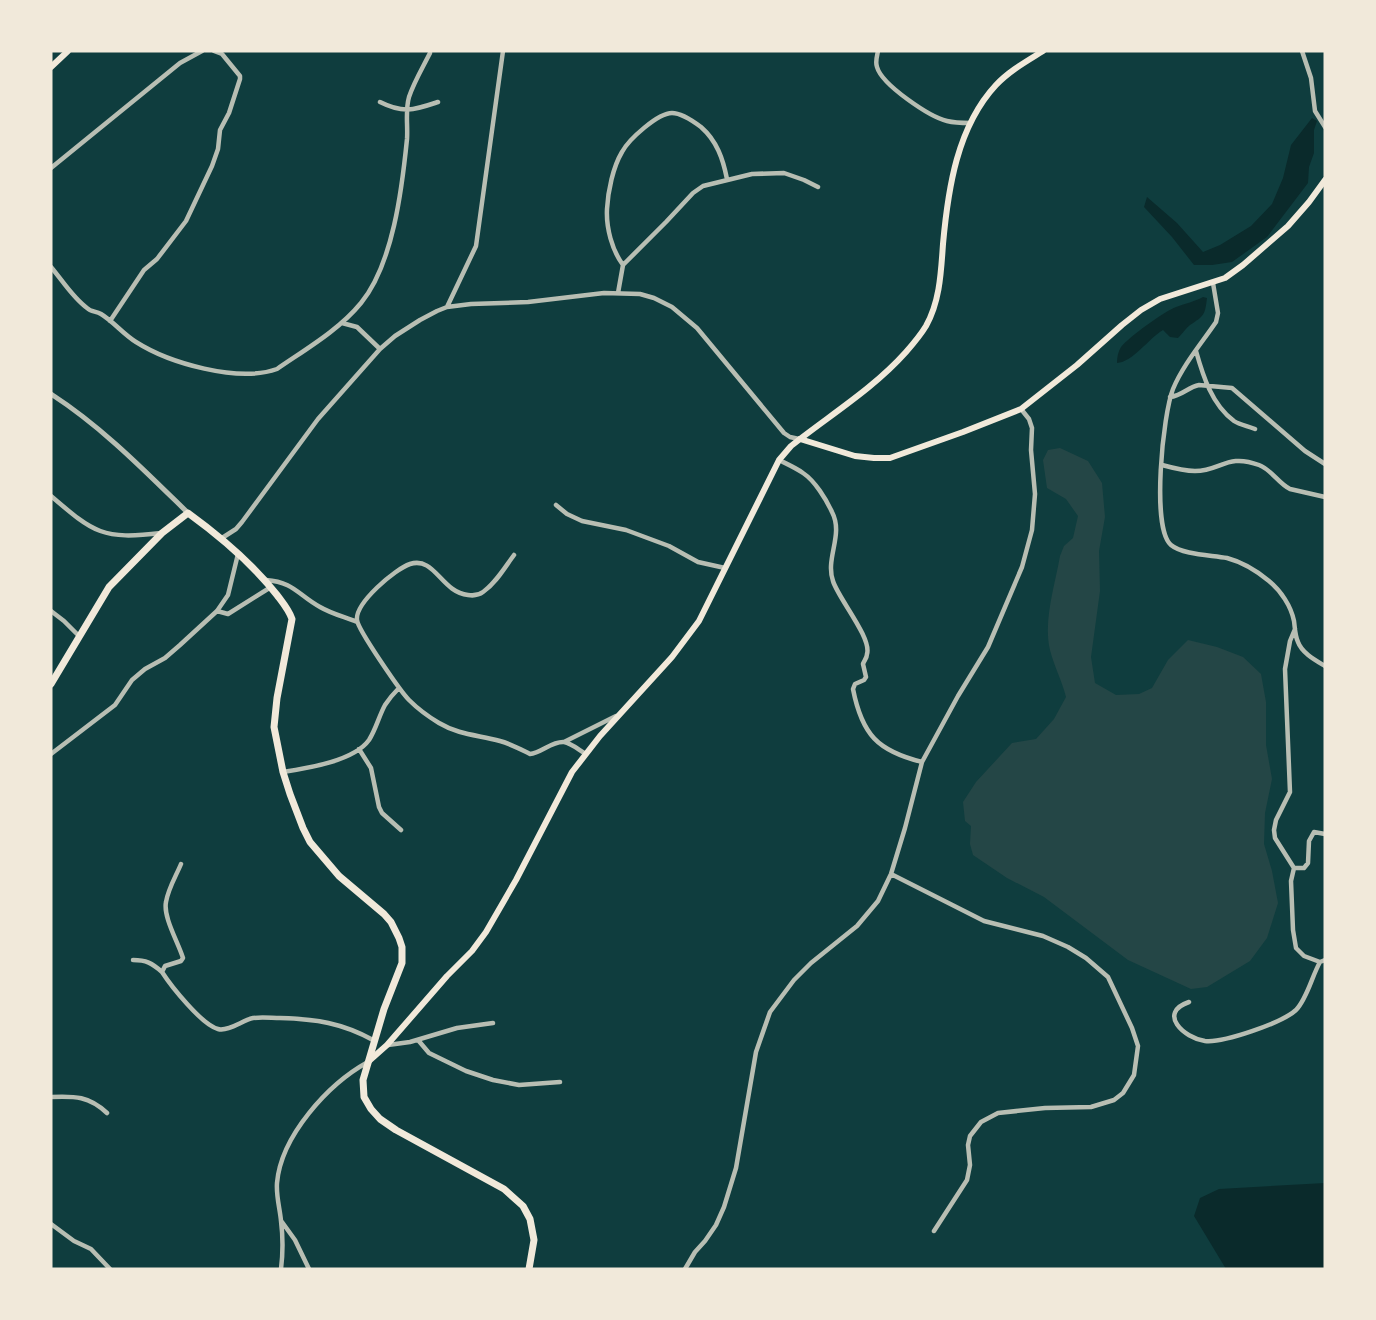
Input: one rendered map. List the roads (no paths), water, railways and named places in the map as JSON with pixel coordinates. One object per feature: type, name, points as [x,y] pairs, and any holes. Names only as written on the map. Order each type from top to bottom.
[{"type":"highway","points":[[51,684],[103,593],[162,533],[188,513],[222,538],[268,584],[292,619],[276,698],[274,727],[284,772],[303,828],[310,842],[339,876],[384,914],[400,938],[402,963],[373,1041],[363,1080],[364,1097],[370,1109],[396,1130],[505,1189],[523,1206],[530,1219],[534,1240],[529,1269]]},
{"type":"main road","points":[[51,67],[68,51]]},
{"type":"main road","points":[[368,1062],[387,1045],[472,951],[516,880],[572,772],[672,657],[699,621],[779,460],[791,446],[886,373],[925,327],[934,310],[938,290],[946,206],[954,170],[971,123],[997,85],[1043,51]]},
{"type":"main road","points":[[800,439],[855,456],[890,458],[1021,409],[1141,310],[1160,299],[1224,278],[1251,259],[1288,226],[1325,180]]},
{"type":"street","points":[[51,169],[180,63],[202,51]]},
{"type":"street","points":[[110,321],[144,270],[157,259],[187,221],[212,166],[218,149],[220,130],[229,113],[240,79],[222,54],[215,51]]},
{"type":"street","points":[[446,307],[472,256],[478,235],[503,51]]},
{"type":"street","points":[[878,51],[876,63],[881,75],[912,103],[940,119],[971,123]]},
{"type":"street","points":[[1301,51],[1311,78],[1315,111],[1325,127]]},
{"type":"street","points":[[51,267],[85,307],[100,313],[135,341],[158,353],[215,371],[254,373],[277,369],[342,323],[371,290],[389,251],[404,165],[410,95],[430,53]]},
{"type":"street","points":[[380,102],[407,111],[438,102]]},
{"type":"street","points":[[623,265],[612,243],[608,225],[610,190],[623,150],[652,122],[670,113],[676,113],[694,122],[718,148],[727,179]]},
{"type":"street","points":[[618,293],[623,265],[693,192],[709,183],[752,174],[784,173],[818,187]]},
{"type":"street","points":[[1213,283],[1218,313],[1216,322],[1181,371],[1170,397],[1160,498],[1163,533],[1167,541],[1178,550],[1230,559],[1269,582],[1289,607],[1298,643],[1304,652],[1325,666]]},
{"type":"street","points":[[222,538],[242,522],[318,419],[380,349],[420,320],[446,307],[618,293],[654,298],[681,313],[697,328],[784,433],[800,439]]},
{"type":"street","points":[[351,313],[357,327],[380,349]]},
{"type":"street","points":[[342,323],[357,327]]},
{"type":"street","points":[[1196,351],[1207,385],[1218,405],[1239,424],[1255,429]]},
{"type":"street","points":[[1170,397],[1180,396],[1194,386],[1232,388],[1304,451],[1325,464]]},
{"type":"street","points":[[51,394],[77,411],[122,449],[188,513]]},
{"type":"street","points":[[685,1269],[716,1225],[724,1207],[736,1168],[756,1052],[770,1012],[782,994],[811,963],[857,926],[878,901],[891,874],[922,762],[988,647],[1022,567],[1032,530],[1035,494],[1032,428],[1021,409]]},
{"type":"street","points":[[779,460],[803,473],[812,482],[835,519],[837,526],[830,571],[836,590],[851,612],[867,649],[863,664],[865,679],[855,684],[853,689],[867,728],[884,748],[922,762]]},
{"type":"street","points":[[1162,465],[1194,471],[1239,460],[1262,466],[1285,486],[1325,497]]},
{"type":"street","points":[[51,496],[78,520],[104,533],[135,536],[162,533]]},
{"type":"street","points":[[556,505],[567,514],[583,521],[626,530],[669,546],[698,562],[726,568]]},
{"type":"street","points":[[51,754],[115,705],[138,674],[180,645],[217,611],[228,595],[239,554]]},
{"type":"street","points":[[514,555],[487,589],[475,595],[458,593],[444,583],[434,569],[418,563],[400,569],[363,602],[357,615],[361,631],[408,699],[439,723],[464,734],[502,741],[534,754],[620,714]]},
{"type":"street","points":[[217,611],[228,614],[268,584],[280,581],[289,584],[322,608],[357,622]]},
{"type":"street","points":[[51,611],[79,636]]},
{"type":"street","points":[[1189,1002],[1178,1006],[1174,1015],[1185,1034],[1207,1041],[1234,1036],[1280,1020],[1297,1009],[1323,961],[1304,956],[1296,948],[1291,881],[1294,868],[1275,838],[1276,820],[1290,792],[1285,669],[1294,629]]},
{"type":"street","points":[[284,772],[323,765],[359,749],[367,743],[385,705],[399,688]]},
{"type":"street","points":[[564,742],[586,754]]},
{"type":"street","points":[[359,749],[371,768],[382,813],[401,830]]},
{"type":"street","points":[[1294,868],[1304,868],[1308,863],[1309,841],[1314,832],[1325,834]]},
{"type":"street","points":[[162,972],[165,966],[181,961],[183,957],[165,909],[181,864]]},
{"type":"street","points":[[891,874],[984,921],[1043,936],[1086,958],[1108,977],[1138,1046],[1134,1075],[1123,1093],[1114,1100],[1091,1107],[998,1113],[981,1122],[970,1136],[968,1145],[971,1165],[967,1180],[934,1231]]},
{"type":"street","points":[[133,960],[145,960],[162,972],[196,1013],[215,1028],[222,1030],[257,1017],[317,1020],[352,1029],[373,1041]]},
{"type":"street","points":[[387,1045],[418,1040],[457,1028],[493,1023]]},
{"type":"street","points":[[418,1040],[429,1053],[466,1071],[493,1080],[519,1085],[560,1082]]},
{"type":"street","points":[[281,1269],[283,1246],[277,1192],[283,1159],[303,1120],[323,1097],[347,1075],[368,1062]]},
{"type":"street","points":[[51,1097],[84,1098],[107,1113]]},
{"type":"street","points":[[281,1221],[295,1240],[309,1269]]},
{"type":"street","points":[[51,1223],[74,1241],[91,1249],[110,1269]]}]
